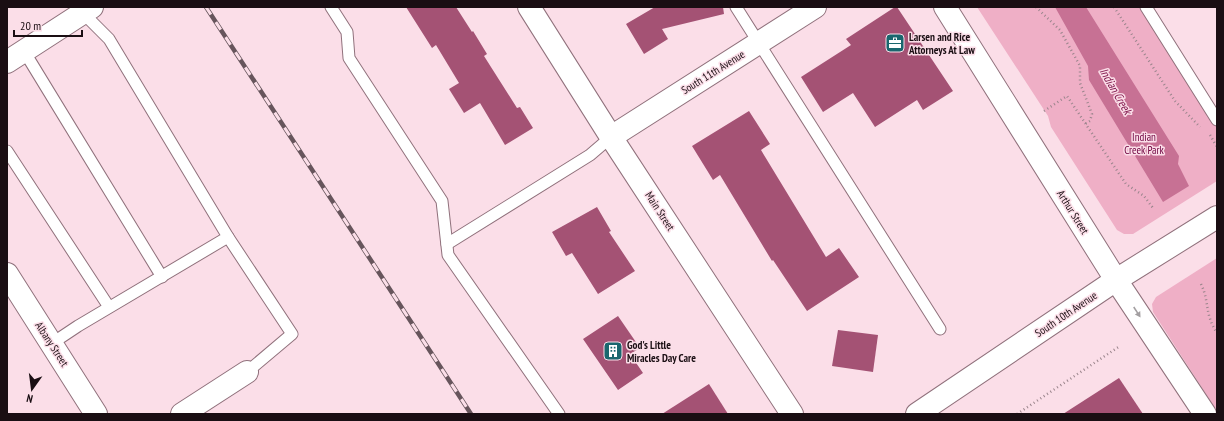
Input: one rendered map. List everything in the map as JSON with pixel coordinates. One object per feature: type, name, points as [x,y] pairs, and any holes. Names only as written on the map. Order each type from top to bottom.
[{"type":"street","name":"Main Street","points":[[529,7],[786,412]]},
{"type":"street","name":"South 11th Avenue","points":[[611,137],[815,7]]},
{"type":"street","name":"Arthur Street","points":[[945,7],[1116,280],[1205,414]]},
{"type":"street","points":[[16,56],[84,9]]},
{"type":"street","name":"South 10th Avenue","points":[[917,414],[1116,280],[1217,217]]},
{"type":"street","name":"Albany Street","points":[[7,274],[96,414]]},
{"type":"street","points":[[182,414],[246,372]]},
{"type":"lane","points":[[331,7],[347,32],[349,58],[442,201],[448,255],[559,414]]},
{"type":"lane","points":[[736,7],[760,42],[940,329]]},
{"type":"lane","points":[[1146,7],[1217,120]]},
{"type":"lane","points":[[84,9],[109,39],[228,237],[292,334],[246,372]]},
{"type":"lane","points":[[16,56],[162,277]]},
{"type":"lane","points":[[447,244],[590,155],[611,137]]},
{"type":"lane","points":[[7,151],[109,307]]},
{"type":"lane","points":[[51,344],[109,307],[228,237]]},
{"type":"path","points":[[1036,7],[1060,30],[1080,66],[1080,83],[1092,114],[1090,121],[1085,124]]},
{"type":"path","points":[[1114,7],[1175,101],[1194,122],[1209,135],[1217,147]]},
{"type":"path","points":[[1044,110],[1067,96],[1126,184],[1144,196],[1153,208]]},
{"type":"path","points":[[1201,284],[1206,295],[1209,321],[1217,332]]},
{"type":"path","points":[[1017,414],[1120,346]]},
{"type":"green space","name":"Indian Creek Park","points":[[977,7],[1139,7],[1217,128],[1217,181],[1133,234],[1124,234],[1117,230],[1051,127],[1048,116]]},
{"type":"green space","points":[[1217,258],[1217,411],[1153,312],[1152,304],[1156,297]]},
{"type":"water","name":"Indian Creek","points":[[1055,7],[1086,7],[1179,156],[1178,164],[1189,186],[1163,202],[1089,80],[1088,66]]},
{"type":"building","points":[[406,7],[456,7],[487,54],[484,56],[517,108],[520,107],[533,128],[505,145],[480,103],[464,113],[449,89],[459,83],[436,45],[432,48]]},
{"type":"building","points":[[655,7],[723,7],[724,14],[662,29],[668,39],[644,54],[626,24]]},
{"type":"building","points":[[897,7],[953,91],[923,110],[917,100],[875,127],[853,93],[823,112],[801,77],[851,45],[846,39]]},
{"type":"building","points":[[749,111],[770,144],[761,150],[826,257],[839,248],[859,277],[807,311],[773,260],[772,261],[720,175],[713,180],[692,146]]},
{"type":"building","points":[[597,207],[611,231],[609,232],[635,271],[598,294],[572,253],[566,256],[552,232]]},
{"type":"building","name":"God's Little Miracles Day Care","points":[[618,316],[640,348],[630,354],[643,373],[618,390],[583,339]]},
{"type":"building","points":[[838,330],[878,335],[873,372],[832,366]]},
{"type":"building","points":[[1119,378],[1143,414],[1063,414]]},
{"type":"building","points":[[709,384],[728,414],[662,414]]},
{"type":"railway","points":[[206,7],[471,414]]},
{"type":"place","name":"Larsen and Rice Attorneys At Law","points":[[895,43]]},
{"type":"place","name":"God's Little Miracles Day Care","points":[[613,351]]}]
